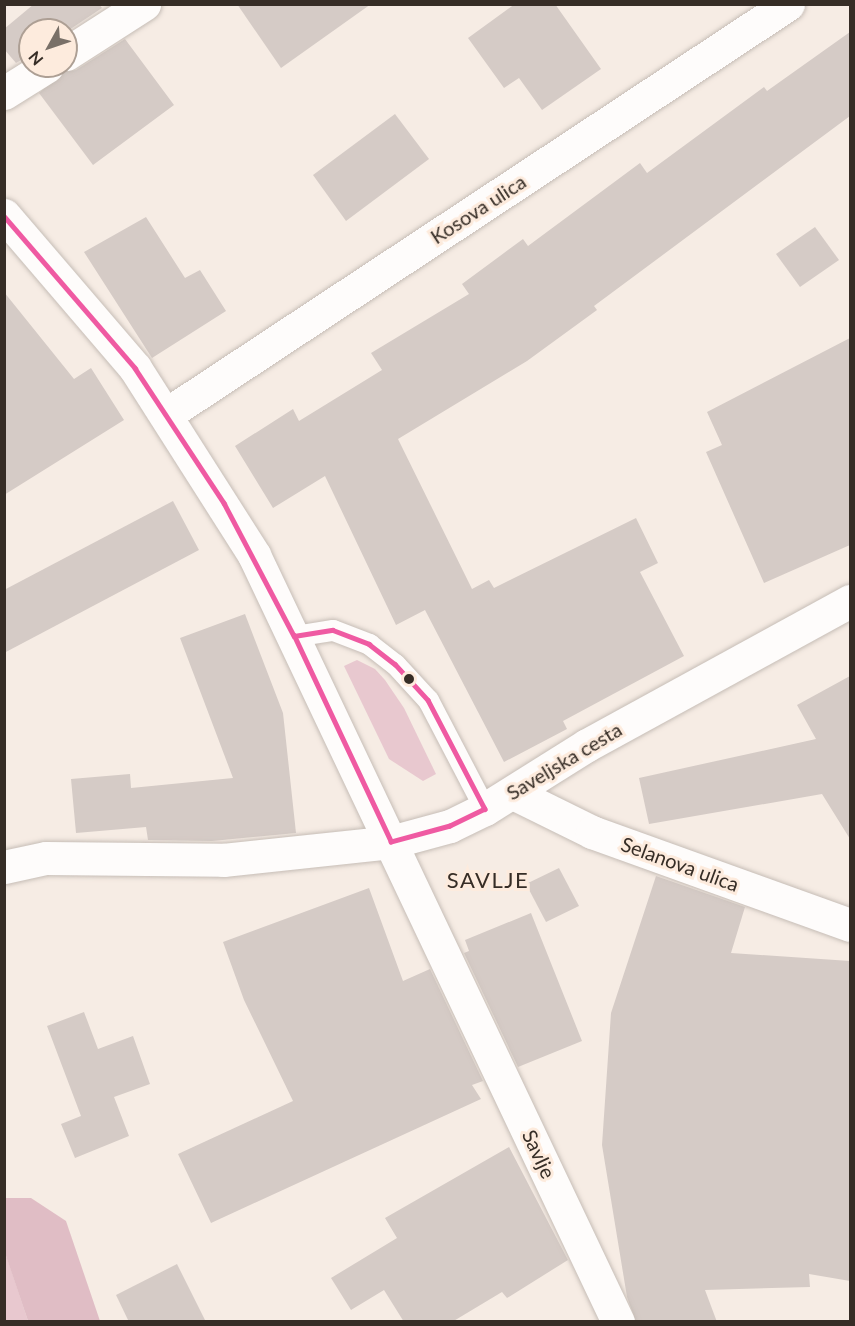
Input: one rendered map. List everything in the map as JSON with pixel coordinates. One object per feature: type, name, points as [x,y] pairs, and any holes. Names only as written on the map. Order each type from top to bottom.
[{"type":"street","points":[[78,46],[144,4]]},
{"type":"street","name":"Kosova ulica","points":[[167,414],[788,4]]},
{"type":"street","points":[[4,93],[28,78]]},
{"type":"street","name":"Savlje","points":[[4,215],[97,320],[167,414],[242,534],[294,636],[618,1322]]},
{"type":"street","name":"Saveljska cesta","points":[[4,867],[46,858],[223,860],[392,842],[450,826],[513,793],[587,745],[850,601]]},
{"type":"street","name":"Selanova ulica","points":[[513,793],[592,832],[850,925]]},
{"type":"lane","points":[[294,636],[333,630],[369,644],[395,664],[428,700],[485,809]]},
{"type":"shaded area","points":[[357,660],[375,669],[385,680],[404,708],[436,774],[423,781],[389,759],[344,666]]},
{"type":"shaded area","points":[[4,1198],[31,1198],[66,1221],[100,1321],[28,1321],[5,1253]]},
{"type":"shaded area","points":[[4,1253],[7,1258],[28,1321],[5,1321]]},
{"type":"building","points":[[34,4],[99,4],[102,8],[78,24],[78,18],[18,18],[18,62],[16,63],[4,49],[4,29]]},
{"type":"building","points":[[237,4],[371,4],[281,68]]},
{"type":"building","points":[[515,4],[555,4],[601,69],[542,110],[519,78],[504,88],[468,38]]},
{"type":"building","points":[[850,32],[850,116],[594,306],[597,310],[527,361],[398,439],[472,589],[489,580],[494,588],[636,518],[658,563],[640,572],[684,656],[563,721],[567,729],[504,762],[425,610],[396,625],[325,476],[273,508],[235,446],[293,409],[299,421],[382,370],[371,353],[469,294],[462,284],[523,239],[528,246],[640,163],[647,173],[764,87],[767,91]]},
{"type":"building","points":[[125,39],[174,105],[93,165],[39,93],[57,78],[78,78],[78,69]]},
{"type":"building","points":[[395,114],[429,159],[346,221],[313,175]]},
{"type":"building","points":[[146,217],[185,278],[200,270],[226,311],[152,358],[84,252]]},
{"type":"building","points":[[815,227],[839,260],[800,287],[776,254]]},
{"type":"building","points":[[4,292],[74,379],[91,368],[124,420],[4,495]]},
{"type":"building","points":[[850,338],[850,545],[764,583],[706,452],[722,445],[707,412]]},
{"type":"building","points":[[173,501],[199,550],[4,653],[4,590]]},
{"type":"building","points":[[245,614],[283,713],[296,833],[212,841],[148,840],[146,827],[76,833],[71,779],[130,774],[131,788],[233,778],[180,638]]},
{"type":"building","points":[[850,676],[850,839],[822,794],[649,824],[639,778],[816,739],[797,705]]},
{"type":"building","points":[[559,868],[579,906],[546,922],[526,884]]},
{"type":"building","points":[[656,876],[745,907],[731,953],[850,961],[850,1281],[809,1274],[810,1287],[705,1290],[717,1322],[636,1322],[627,1297],[602,1145],[611,1013]]},
{"type":"building","points":[[369,888],[403,981],[430,969],[483,1081],[472,1085],[481,1099],[211,1223],[178,1154],[293,1101],[244,1000],[223,942]]},
{"type":"building","points":[[531,913],[582,1041],[518,1067],[464,953],[469,951],[465,940]]},
{"type":"building","points":[[84,1012],[98,1049],[133,1036],[150,1084],[114,1097],[129,1136],[75,1158],[61,1124],[81,1116],[47,1026]]},
{"type":"building","points":[[509,1147],[568,1260],[507,1298],[502,1292],[452,1322],[404,1322],[384,1290],[351,1310],[331,1278],[397,1238],[385,1218]]},
{"type":"building","points":[[177,1264],[206,1322],[129,1322],[116,1295]]},
{"type":"transit line","points":[[4,216],[135,368],[224,503],[294,636]]},
{"type":"transit line","points":[[333,630],[369,644],[395,664],[428,700],[485,809],[450,826],[391,842],[294,636],[333,630]]},
{"type":"district","name":"SAVLJE","points":[[488,880]]}]
